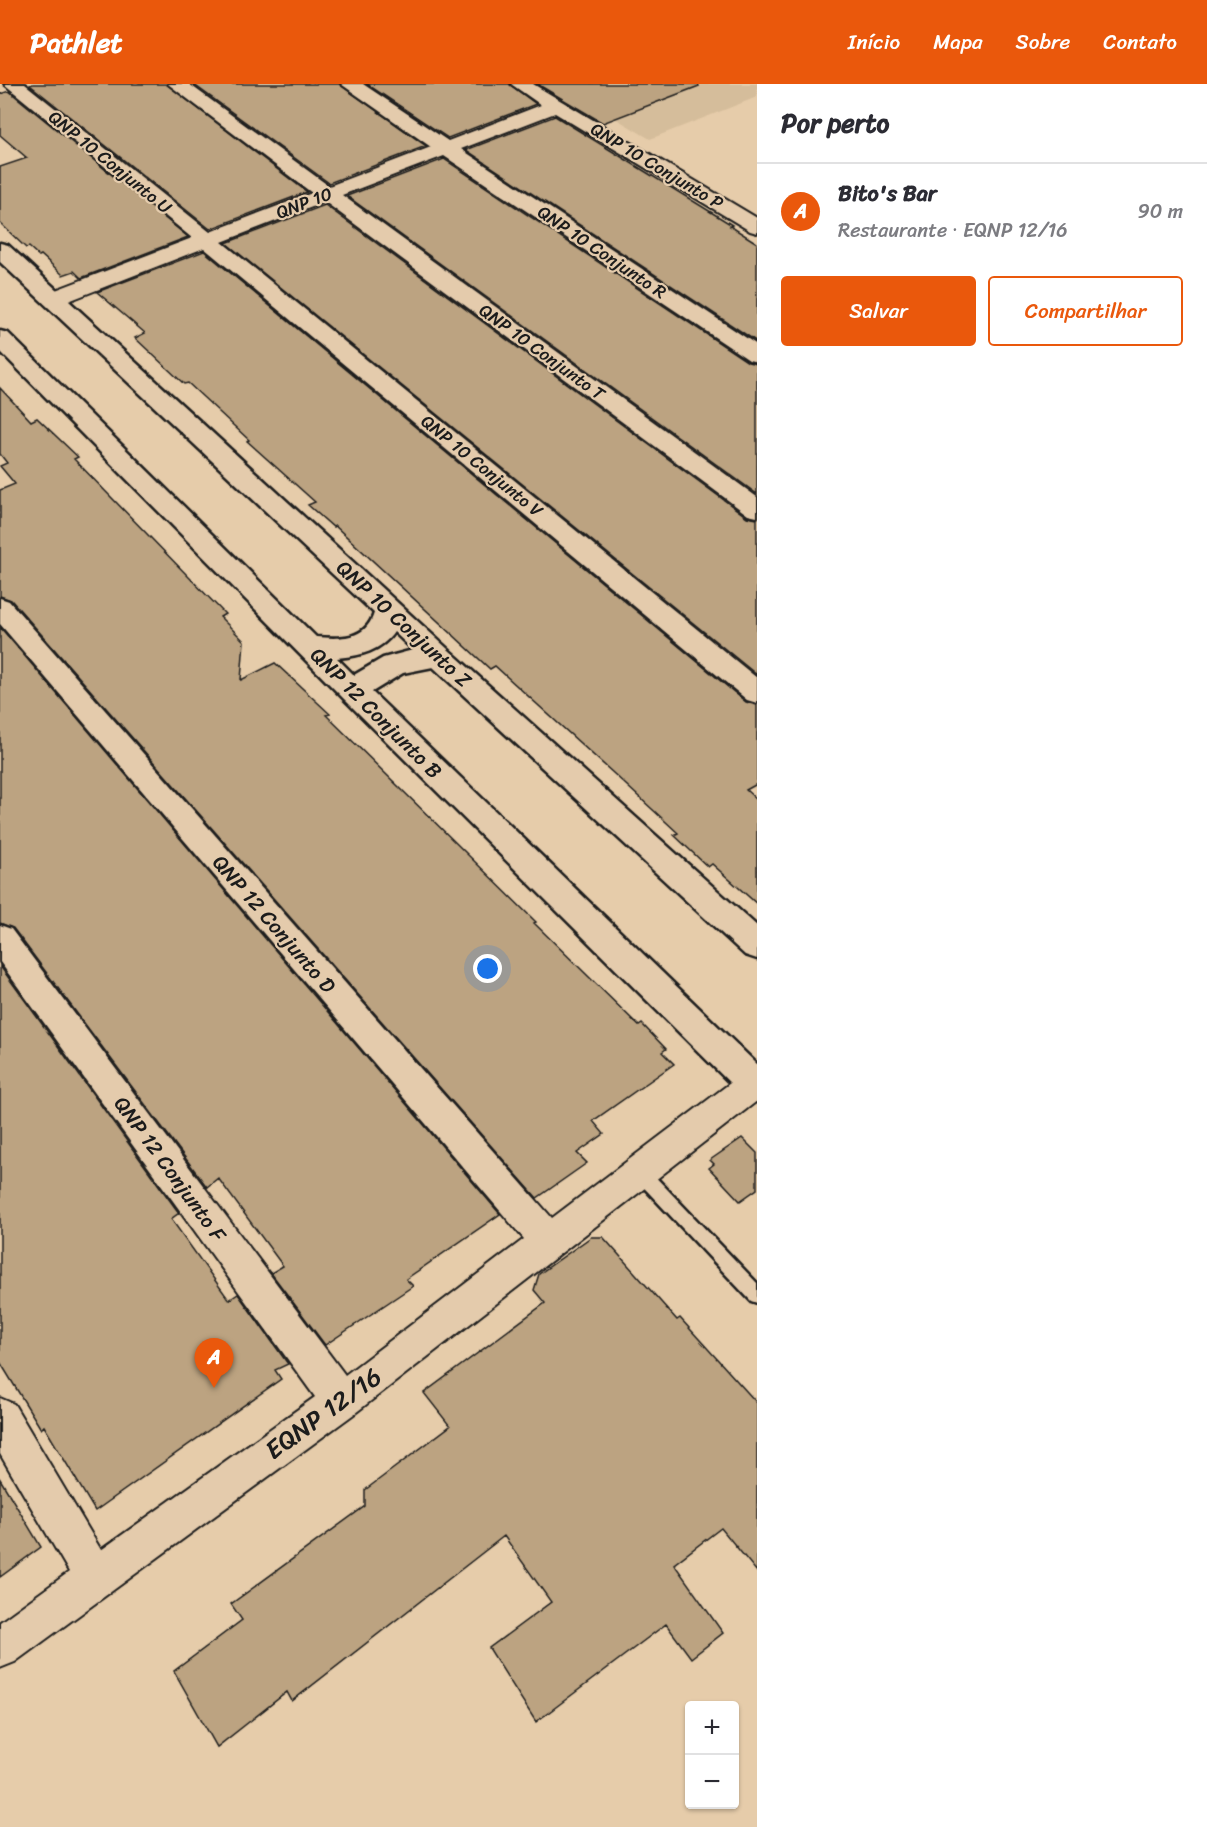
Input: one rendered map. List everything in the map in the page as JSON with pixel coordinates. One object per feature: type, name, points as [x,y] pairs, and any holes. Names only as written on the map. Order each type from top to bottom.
[{"type":"street","name":"QNP 10 Conjunto U","points":[[13,84],[207,240]]},
{"type":"street","name":"QNP 10 Conjunto T","points":[[177,84],[757,509]]},
{"type":"street","name":"QNP 10 Conjunto R","points":[[350,84],[757,355]]},
{"type":"street","name":"QNP 10 Conjunto P","points":[[520,84],[748,211],[757,227]]},
{"type":"street","name":"QNP 10","points":[[52,299],[556,106]]},
{"type":"street","name":"QNP 10 Conjunto V","points":[[207,240],[757,693]]},
{"type":"street","name":"QNP 10 Conjunto Z","points":[[0,250],[439,657],[757,946]]},
{"type":"street","name":"QNP 12 Conjunto B","points":[[0,338],[354,692],[756,1085]]},
{"type":"street","name":"QNP 12 Conjunto D","points":[[0,607],[549,1241]]},
{"type":"street","points":[[308,646],[337,650],[364,643],[383,628],[389,609]]},
{"type":"street","points":[[354,692],[366,679],[381,669],[399,662],[439,657]]},
{"type":"street","name":"QNP 12 Conjunto F","points":[[0,938],[341,1401]]},
{"type":"street","name":"EQNP 12/16","points":[[0,1647],[341,1401],[639,1171],[756,1085]]},
{"type":"street","points":[[0,1417],[95,1578]]},
{"type":"lane","points":[[639,1171],[757,1295]]},
{"type":"shaded area","points":[[558,84],[757,84],[757,97],[650,139]]},
{"type":"building","points":[[166,84],[307,192],[210,229],[30,85]]},
{"type":"building","points":[[193,84],[339,84],[426,146],[329,183]]},
{"type":"building","points":[[367,84],[509,84],[536,104],[448,138]]},
{"type":"building","points":[[537,84],[698,84],[699,86],[603,123]]},
{"type":"building","points":[[9,91],[188,237],[81,278],[74,271],[63,275],[41,255],[39,256],[29,247],[26,248],[0,223],[0,167],[27,158],[0,135],[0,94]]},
{"type":"building","points":[[555,116],[732,225],[730,226],[757,243],[757,342],[466,150]]},
{"type":"building","points":[[444,159],[748,362],[757,364],[757,494],[347,196]]},
{"type":"building","points":[[325,205],[747,517],[757,519],[757,675],[226,243]]},
{"type":"building","points":[[204,251],[746,702],[757,705],[757,784],[746,790],[757,800],[757,904],[712,864],[708,867],[674,835],[678,833],[495,666],[490,669],[335,526],[333,527],[308,505],[315,502],[247,441],[249,440],[188,383],[184,384],[135,338],[145,333],[97,292]]},
{"type":"building","points":[[0,388],[31,421],[37,418],[78,457],[74,459],[225,614],[220,617],[244,641],[241,680],[275,663],[330,714],[326,715],[536,922],[534,923],[639,1026],[642,1024],[666,1049],[662,1052],[674,1064],[593,1121],[604,1134],[577,1153],[587,1163],[537,1198],[11,600],[0,596],[0,490],[15,484],[0,466],[7,463],[0,454]]},
{"type":"building","points":[[0,627],[500,1214],[406,1279],[413,1286],[325,1345],[271,1273],[283,1266],[218,1178],[207,1187],[13,928],[0,923]]},
{"type":"building","points":[[0,966],[179,1213],[171,1219],[229,1300],[238,1294],[288,1364],[275,1370],[281,1379],[95,1511],[44,1426],[41,1429],[0,1362]]},
{"type":"building","points":[[742,1138],[757,1153],[757,1189],[740,1201],[709,1168],[714,1164],[710,1160]]},
{"type":"building","points":[[591,1237],[603,1237],[677,1320],[680,1318],[757,1403],[757,1572],[721,1528],[674,1564],[723,1633],[691,1658],[666,1624],[536,1722],[489,1648],[551,1602],[504,1536],[292,1701],[287,1692],[217,1747],[174,1671],[242,1620],[231,1604],[365,1506],[365,1490],[450,1426],[424,1393],[545,1303],[534,1290],[539,1274]]},
{"type":"building","points":[[0,1479],[41,1547],[0,1577]]},
{"type":"place","name":"Bito's Bar","points":[[214,1388]]}]
